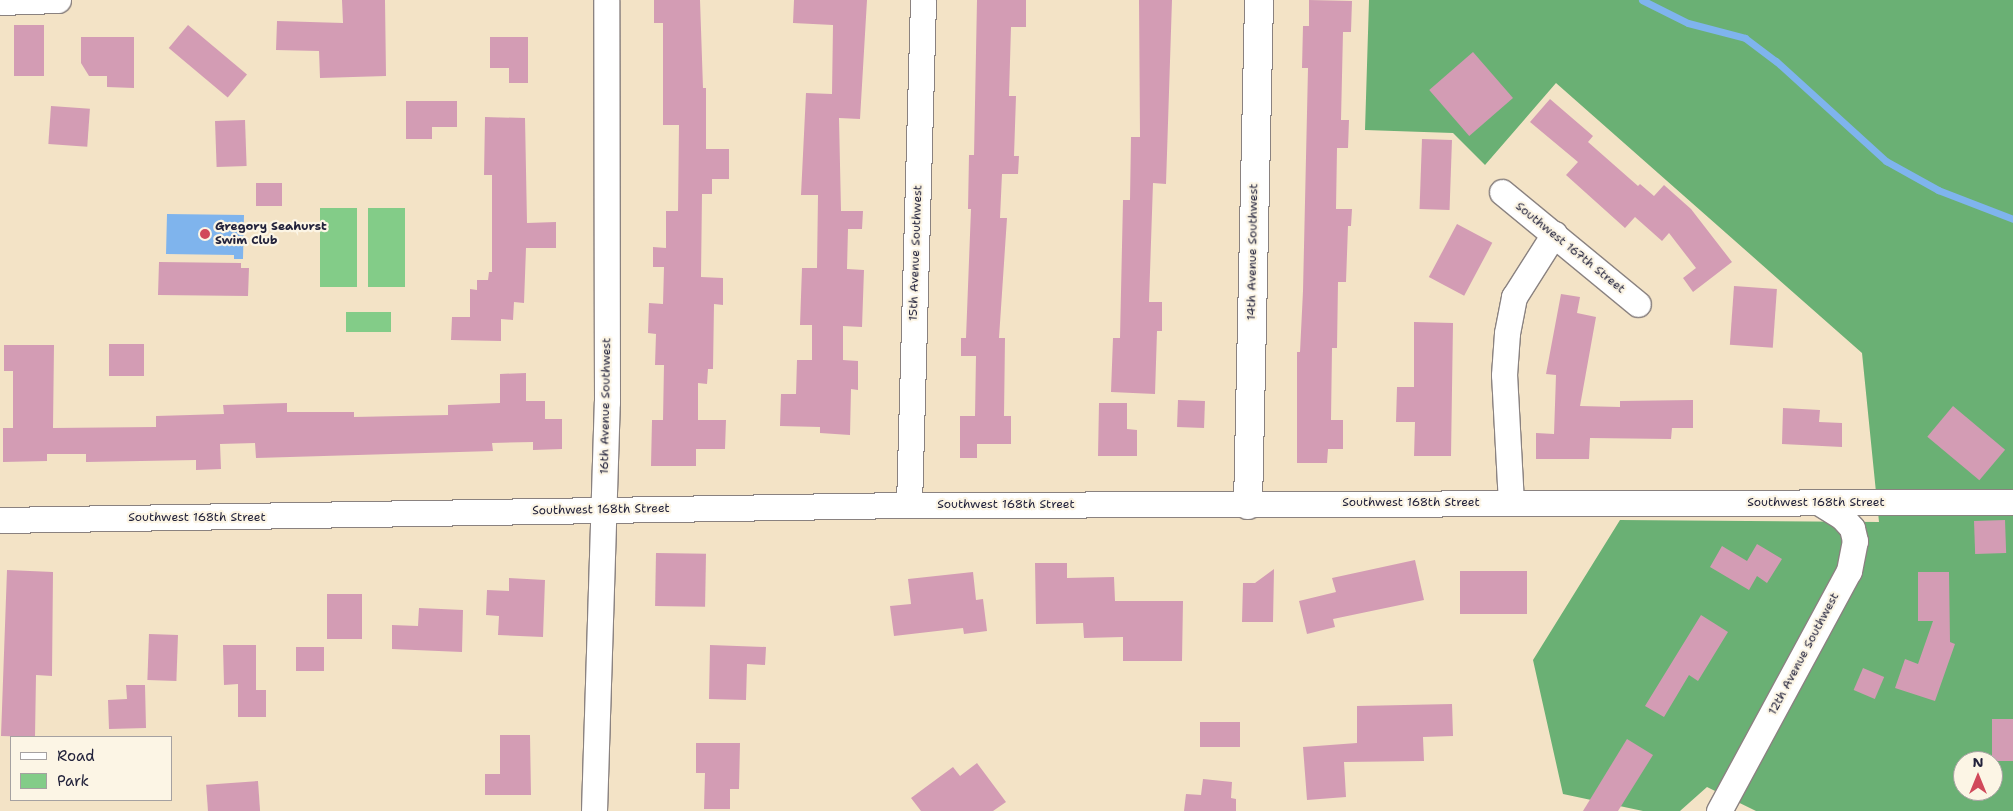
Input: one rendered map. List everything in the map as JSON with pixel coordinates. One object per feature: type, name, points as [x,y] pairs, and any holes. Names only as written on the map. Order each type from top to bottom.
[{"type":"street","points":[[0,2],[58,0]]},
{"type":"street","name":"16th Avenue Southwest","points":[[594,811],[604,509],[606,0]]},
{"type":"street","name":"15th Avenue Southwest","points":[[909,505],[922,0]]},
{"type":"street","name":"14th Avenue Southwest","points":[[1248,505],[1258,0]]},
{"type":"street","name":"Southwest 167th Street","points":[[1502,192],[1638,304]]},
{"type":"street","points":[[1511,503],[1504,375],[1507,333],[1514,297],[1554,234]]},
{"type":"street","name":"Southwest 168th Street","points":[[0,520],[286,518],[604,509],[909,505],[2013,502]]},
{"type":"street","name":"12th Avenue Southwest","points":[[1719,811],[1849,571],[1855,541],[1852,528],[1842,517],[1820,504]]},
{"type":"green space","points":[[1369,0],[2013,0],[2013,811],[1756,811],[1707,787],[1680,811],[1643,811],[1563,794],[1533,660],[1620,520],[1879,522],[1862,353],[1556,83],[1485,165],[1453,133],[1365,130]]},
{"type":"green space","points":[[320,208],[357,208],[357,287],[320,287]]},
{"type":"green space","points":[[368,208],[405,208],[405,287],[368,287]]},
{"type":"green space","points":[[346,312],[391,312],[391,332],[346,332]]},
{"type":"water","name":"Gregory Seahurst Swim Club","points":[[167,214],[244,215],[243,259],[234,259],[234,255],[166,254]]},
{"type":"building","points":[[342,0],[385,0],[386,76],[320,78],[319,51],[276,50],[277,21],[343,23]]},
{"type":"building","points":[[654,0],[700,0],[703,88],[706,88],[706,149],[729,149],[729,179],[712,179],[712,194],[702,194],[701,277],[723,278],[723,305],[714,304],[713,369],[708,369],[707,384],[698,383],[698,420],[726,420],[725,449],[696,449],[696,466],[651,466],[652,420],[663,420],[664,365],[655,365],[656,334],[648,333],[649,303],[663,304],[664,267],[653,267],[653,247],[666,248],[666,211],[678,211],[679,125],[663,125],[663,23],[654,23]]},
{"type":"building","points":[[794,0],[867,0],[860,119],[839,118],[841,211],[863,211],[862,229],[848,229],[847,269],[864,270],[862,327],[843,326],[843,360],[858,361],[858,390],[851,389],[850,435],[820,433],[820,427],[780,426],[781,394],[796,394],[797,360],[812,360],[812,325],[800,325],[802,268],[817,268],[818,195],[801,195],[806,93],[832,94],[833,25],[793,23]]},
{"type":"building","points":[[977,0],[1026,0],[1026,27],[1011,27],[1009,96],[1016,96],[1014,156],[1019,156],[1018,174],[1002,174],[1000,218],[1007,218],[999,338],[1005,338],[1004,416],[1011,416],[1011,444],[977,444],[977,458],[960,458],[960,416],[975,416],[976,356],[961,356],[961,338],[966,338],[971,209],[968,209],[969,155],[974,155]]},
{"type":"building","points":[[1139,0],[1172,0],[1166,184],[1153,183],[1149,302],[1162,302],[1162,331],[1157,331],[1155,394],[1111,392],[1113,338],[1120,338],[1123,200],[1130,200],[1131,137],[1140,137]]},
{"type":"building","points":[[1309,0],[1352,1],[1351,32],[1343,32],[1341,120],[1349,120],[1348,148],[1337,148],[1336,209],[1352,209],[1351,226],[1348,226],[1346,282],[1338,282],[1337,348],[1332,348],[1331,420],[1343,420],[1343,449],[1328,449],[1327,463],[1297,463],[1297,352],[1300,352],[1303,291],[1308,68],[1302,68],[1303,26],[1309,26]]},
{"type":"building","points":[[14,25],[44,25],[44,76],[14,76]]},
{"type":"building","points":[[188,25],[247,74],[228,97],[169,48]]},
{"type":"building","points":[[81,37],[134,37],[134,88],[107,87],[107,76],[89,76],[81,63]]},
{"type":"building","points":[[490,37],[528,37],[528,83],[509,83],[509,68],[490,68]]},
{"type":"building","points":[[1473,52],[1513,98],[1469,136],[1429,90]]},
{"type":"building","points":[[1550,99],[1593,136],[1588,142],[1638,186],[1640,184],[1654,196],[1664,185],[1691,209],[1732,262],[1693,292],[1683,278],[1696,268],[1669,233],[1662,241],[1635,217],[1625,228],[1566,175],[1578,162],[1530,122]]},
{"type":"building","points":[[406,101],[457,101],[457,127],[432,127],[432,139],[406,139]]},
{"type":"building","points":[[51,106],[90,109],[87,147],[48,144]]},
{"type":"building","points":[[485,117],[525,118],[527,223],[556,222],[556,248],[526,248],[524,303],[514,302],[513,320],[501,319],[501,341],[451,340],[452,317],[470,317],[470,289],[477,290],[477,280],[488,280],[489,272],[492,272],[492,175],[484,175]]},
{"type":"building","points":[[245,120],[247,166],[217,167],[215,121]]},
{"type":"building","points":[[1422,139],[1452,140],[1450,210],[1420,209]]},
{"type":"building","points":[[256,183],[282,183],[282,206],[256,206]]},
{"type":"building","points":[[1457,224],[1492,243],[1464,296],[1429,277]]},
{"type":"building","points":[[159,262],[241,263],[241,268],[249,268],[248,296],[158,295]]},
{"type":"building","points":[[1734,286],[1777,289],[1773,348],[1730,345]]},
{"type":"building","points":[[1561,294],[1580,297],[1577,313],[1596,317],[1580,406],[1620,407],[1620,401],[1693,400],[1693,428],[1672,428],[1671,439],[1590,438],[1589,459],[1536,459],[1536,433],[1554,434],[1556,375],[1546,374]]},
{"type":"building","points":[[1414,322],[1453,323],[1451,456],[1414,456],[1415,422],[1396,422],[1397,387],[1414,387]]},
{"type":"building","points":[[109,344],[144,344],[144,376],[109,376]]},
{"type":"building","points":[[4,345],[54,345],[53,428],[156,427],[156,416],[224,414],[223,405],[287,403],[287,412],[354,412],[354,417],[448,415],[448,405],[500,403],[500,374],[526,373],[526,401],[545,401],[545,419],[562,419],[562,449],[533,450],[533,442],[492,443],[493,451],[256,458],[255,443],[220,444],[221,469],[196,470],[196,460],[86,462],[86,454],[47,454],[47,461],[3,462],[3,428],[13,428],[13,371],[4,371]]},
{"type":"building","points":[[1178,400],[1205,401],[1204,428],[1177,427]]},
{"type":"building","points":[[1099,403],[1127,403],[1127,429],[1137,430],[1137,456],[1098,456]]},
{"type":"building","points":[[1953,406],[2005,450],[1979,480],[1927,437]]},
{"type":"building","points":[[1783,408],[1820,410],[1819,422],[1842,423],[1842,447],[1782,444]]},
{"type":"building","points":[[2005,520],[2006,553],[1975,554],[1974,521]]},
{"type":"building","points":[[1757,544],[1782,559],[1767,583],[1757,576],[1749,590],[1710,567],[1722,546],[1747,561]]},
{"type":"building","points":[[656,553],[706,554],[705,607],[655,606]]},
{"type":"building","points":[[1415,560],[1424,600],[1333,619],[1335,627],[1307,634],[1299,601],[1336,592],[1332,578]]},
{"type":"building","points":[[1035,563],[1067,563],[1067,578],[1114,577],[1115,601],[1183,601],[1182,661],[1123,661],[1123,637],[1084,638],[1083,623],[1036,624]]},
{"type":"building","points":[[1274,569],[1273,622],[1242,622],[1243,583],[1255,583]]},
{"type":"building","points":[[7,570],[53,572],[52,676],[36,675],[35,736],[1,736]]},
{"type":"building","points":[[1460,571],[1527,571],[1527,614],[1460,614]]},
{"type":"building","points":[[973,572],[976,600],[983,599],[987,631],[964,634],[963,628],[894,636],[890,606],[911,604],[908,579]]},
{"type":"building","points":[[1918,572],[1949,572],[1950,642],[1955,644],[1935,701],[1895,688],[1905,659],[1918,664],[1933,621],[1918,621]]},
{"type":"building","points":[[509,578],[545,580],[543,637],[498,635],[499,616],[486,615],[487,590],[509,591]]},
{"type":"building","points":[[327,594],[362,594],[362,639],[327,639]]},
{"type":"building","points":[[419,608],[463,610],[462,652],[392,649],[392,625],[418,626]]},
{"type":"building","points":[[1701,615],[1728,632],[1698,681],[1689,675],[1664,717],[1645,706]]},
{"type":"building","points":[[149,634],[178,635],[176,681],[147,680]]},
{"type":"building","points":[[223,645],[256,645],[256,690],[266,690],[266,717],[238,717],[238,684],[224,685]]},
{"type":"building","points":[[710,645],[766,647],[765,665],[747,664],[746,700],[709,699]]},
{"type":"building","points":[[296,647],[324,647],[324,671],[296,671]]},
{"type":"building","points":[[1863,668],[1884,677],[1875,699],[1854,690]]},
{"type":"building","points":[[126,685],[145,685],[146,728],[109,729],[108,700],[127,699]]},
{"type":"building","points":[[1452,704],[1453,736],[1423,737],[1424,761],[1344,762],[1346,797],[1307,800],[1303,747],[1357,743],[1357,706]]},
{"type":"building","points":[[1992,719],[2013,719],[2013,761],[2003,761],[2003,751],[1992,751]]},
{"type":"building","points":[[1200,722],[1240,722],[1240,747],[1200,747]]},
{"type":"building","points":[[500,735],[530,735],[531,795],[485,795],[485,774],[500,774]]},
{"type":"building","points":[[1627,739],[1653,755],[1618,811],[1583,811]]},
{"type":"building","points":[[696,743],[740,743],[739,789],[730,789],[730,809],[704,809],[705,773],[696,773]]},
{"type":"building","points":[[977,763],[1006,802],[993,811],[921,811],[911,798],[953,767],[960,776]]},
{"type":"building","points":[[1203,779],[1232,782],[1231,798],[1236,799],[1236,811],[1184,811],[1186,794],[1201,795]]},
{"type":"building","points":[[258,781],[260,811],[208,811],[206,785]]},
{"type":"waterway","points":[[1642,0],[1688,23],[1745,38],[1776,61],[1886,161],[1938,190],[2013,219]]},
{"type":"place","name":"Gregory Seahurst Swim Club","points":[[205,234]]}]
